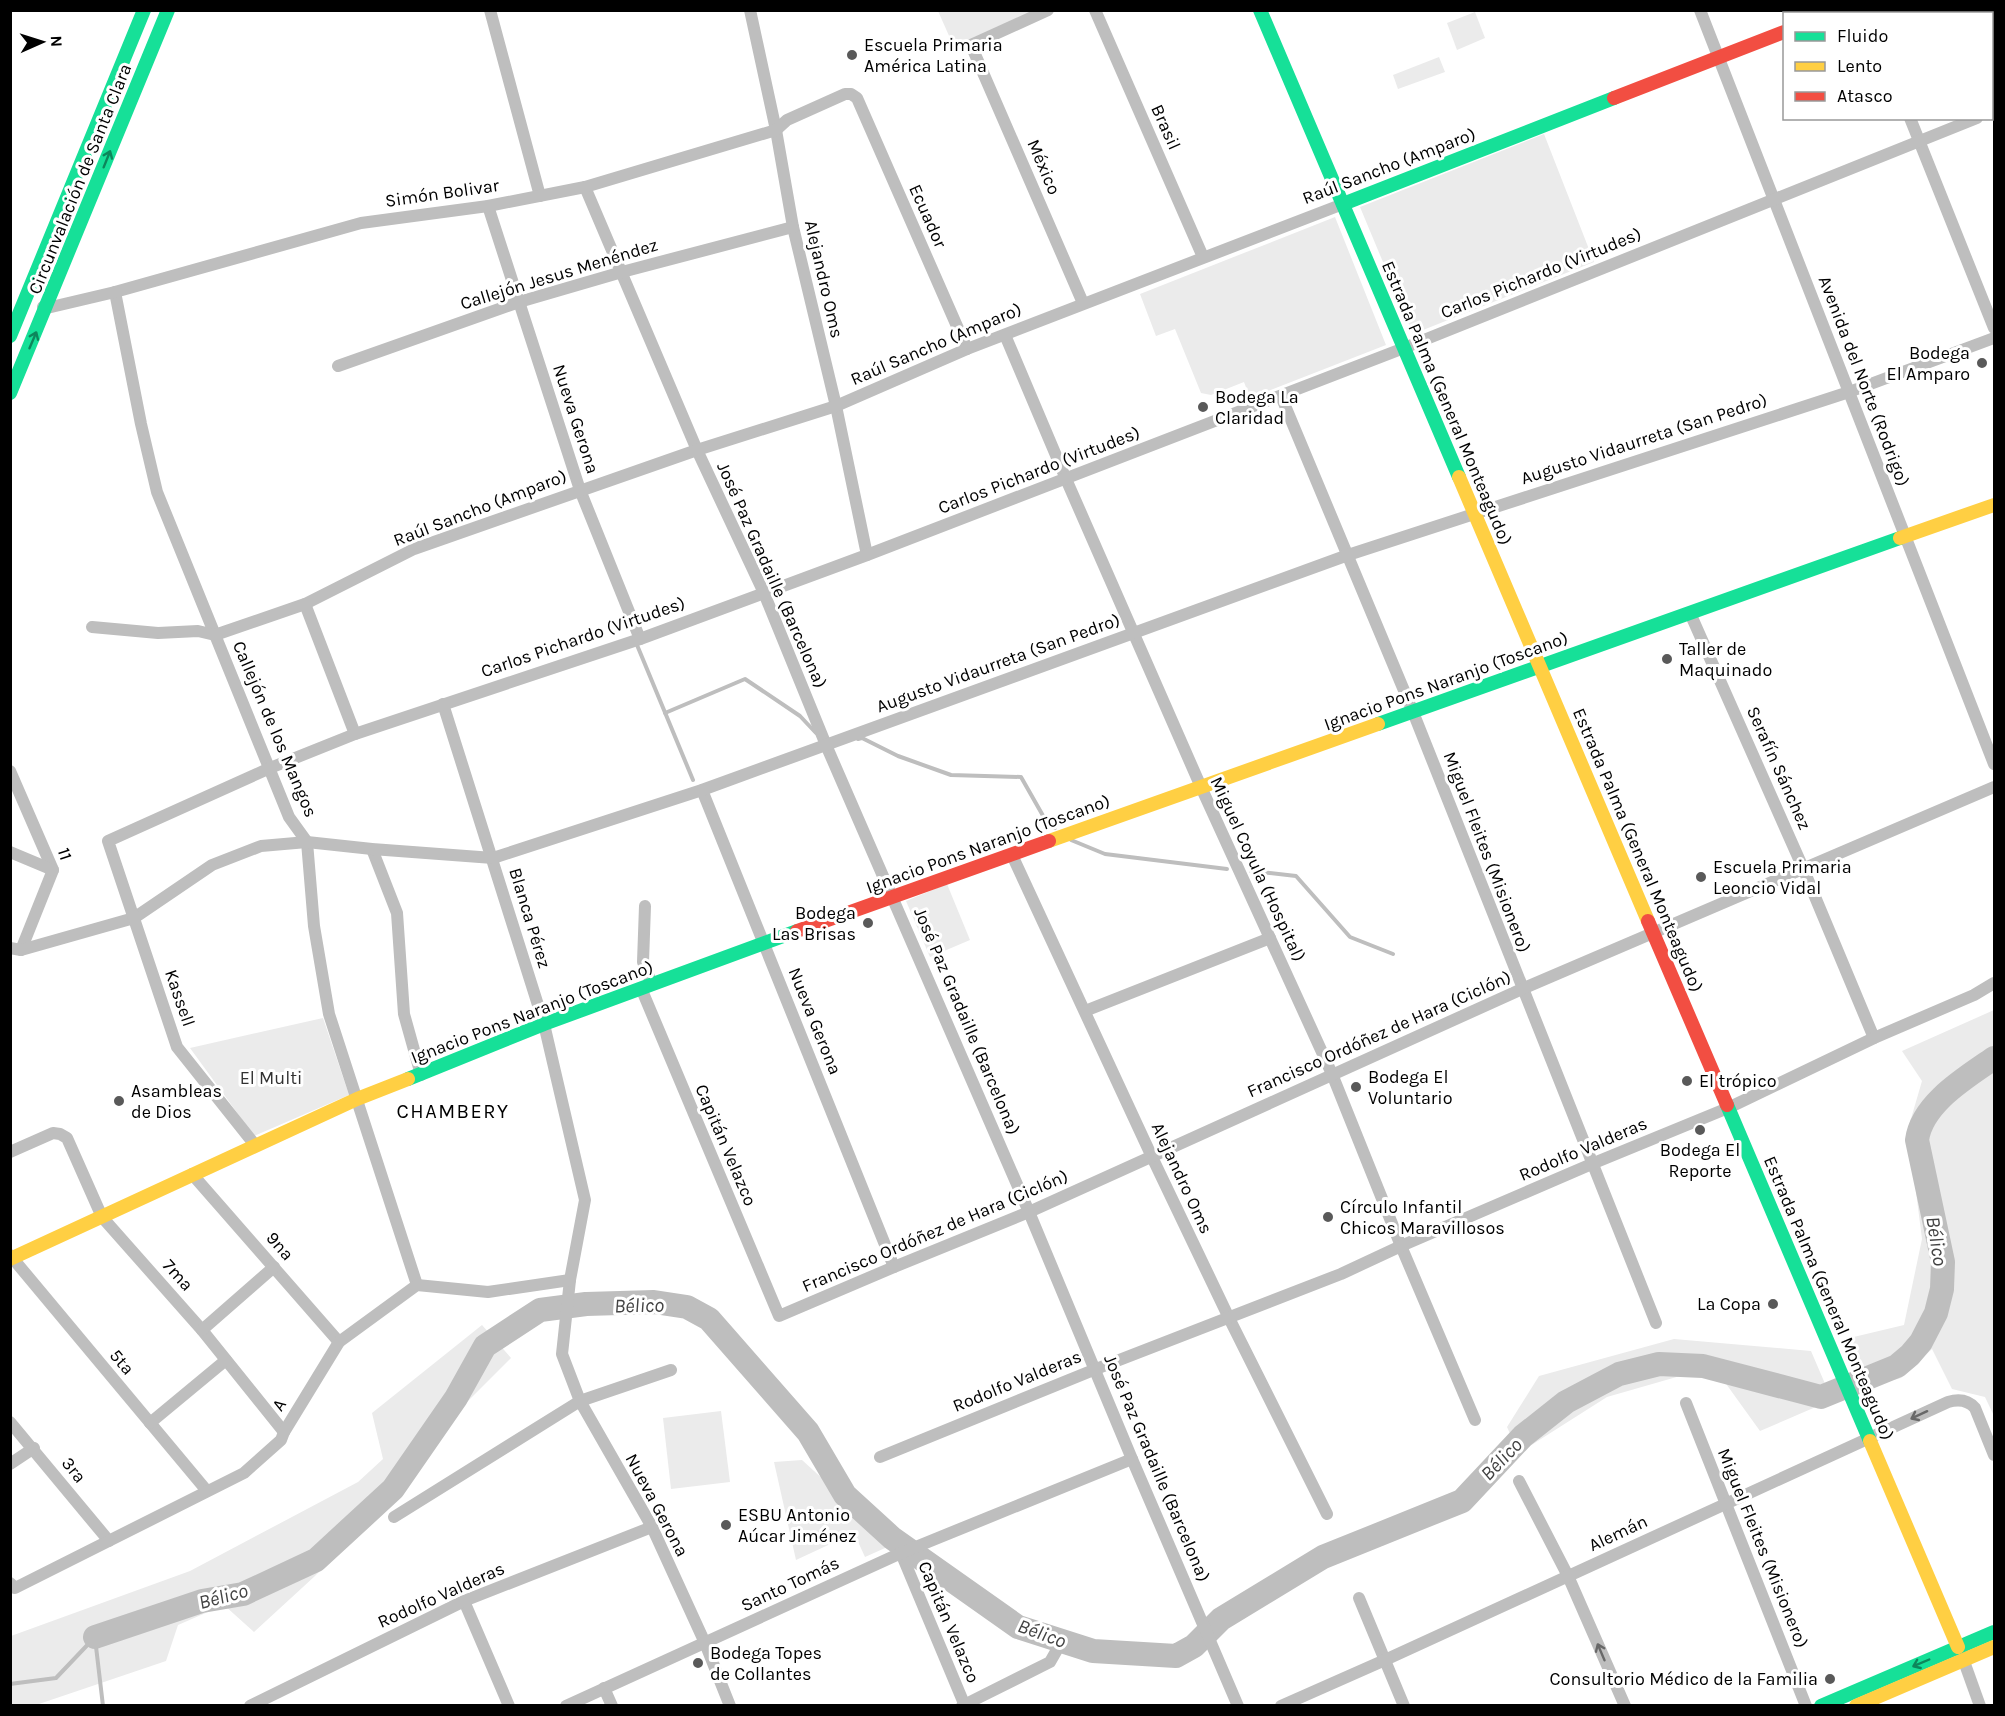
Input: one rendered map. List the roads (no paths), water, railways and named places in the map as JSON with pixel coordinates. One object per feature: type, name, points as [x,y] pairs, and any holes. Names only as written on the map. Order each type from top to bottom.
[{"type":"main road","name":"Circunvalación de Santa Clara","points":[[10,336],[144,10]]},
{"type":"main road","name":"Circunvalación de Santa Clara","points":[[10,393],[168,10]]},
{"type":"main road","name":"Estrada Palma (General Monteagudo)","points":[[1260,10],[1961,1653]]},
{"type":"main road","name":"Raúl Sancho (Amparo)","points":[[1343,204],[1718,56],[1783,33]]},
{"type":"main road","name":"Ignacio Pons Naranjo (Toscano)","points":[[11,1257],[357,1099],[544,1024],[893,896],[1995,505]]},
{"type":"main road","points":[[1856,1706],[1961,1653],[1995,1632]]},
{"type":"main road","points":[[1821,1706],[1961,1653],[1995,1647]]},
{"type":"street","points":[[490,10],[540,196]]},
{"type":"street","name":"Alejandro Oms","points":[[750,10],[777,130],[793,227],[836,406],[867,555]]},
{"type":"street","name":"México","points":[[1048,10],[971,45],[1083,303]]},
{"type":"street","name":"Brasil","points":[[1095,10],[1203,257]]},
{"type":"street","name":"Avenida del Norte (Rodrigo)","points":[[1700,10],[1995,764]]},
{"type":"street","name":"Simón Bolivar","points":[[24,302],[47,308],[115,292],[361,223],[488,206],[585,187],[777,130],[788,120],[844,94],[851,94],[857,98]]},
{"type":"street","name":"Ecuador","points":[[857,98],[967,349]]},
{"type":"street","points":[[1911,120],[1995,328]]},
{"type":"street","name":"Carlos Pichardo (Virtudes)","points":[[108,841],[270,768],[355,734],[640,639],[867,555],[1404,348],[1972,120]]},
{"type":"street","name":"José Paz Gradaille (Barcelona)","points":[[585,187],[697,450],[764,593],[826,745],[1029,1212],[1238,1706]]},
{"type":"street","name":"Raúl Sancho (Amparo)","points":[[92,627],[158,633],[198,631],[215,635],[305,604],[414,549],[697,450],[836,406],[967,349],[1343,204]]},
{"type":"street","name":"Nueva Gerona","points":[[488,206],[580,490],[640,639]]},
{"type":"street","name":"Callejón Jesus Menéndez","points":[[338,366],[519,302],[793,227]]},
{"type":"street","name":"Callejón de los Mangos","points":[[115,292],[157,492],[289,817],[307,842],[314,926],[329,1014],[417,1285]]},
{"type":"street","name":"Miguel Coyula (Hospital)","points":[[1005,334],[1201,788],[1332,1074],[1401,1246],[1475,1420]]},
{"type":"street","name":"Augusto Vidaurreta (San Pedro)","points":[[16,949],[134,918],[212,865],[261,846],[307,842],[493,858],[702,790],[1348,555],[1849,392],[1995,338]]},
{"type":"street","name":"Miguel Fleites (Misionero)","points":[[1281,396],[1413,712],[1656,1323]]},
{"type":"street","points":[[305,604],[355,734]]},
{"type":"street","name":"Serafín Sánchez","points":[[1690,613],[1803,868],[1874,1038]]},
{"type":"street","name":"Blanca Pérez","points":[[442,704],[493,858],[544,1024],[585,1200],[565,1321]]},
{"type":"street","name":"11","points":[[10,771],[53,870],[16,949]]},
{"type":"street","name":"Francisco Ordóñez de Hara (Ciclón)","points":[[779,1316],[1029,1212],[1522,989],[1995,787]]},
{"type":"street","name":"Nueva Gerona","points":[[702,790],[894,1267]]},
{"type":"street","name":"Kassell","points":[[108,841],[177,1047],[255,1145]]},
{"type":"street","points":[[372,849],[397,913],[404,1014],[421,1075]]},
{"type":"street","points":[[10,852],[53,870]]},
{"type":"street","name":"Alejandro Oms","points":[[1012,855],[1228,1318],[1328,1514]]},
{"type":"street","name":"Capitán Velazco","points":[[645,906],[643,962],[646,986],[779,1316]]},
{"type":"street","points":[[1085,1011],[1270,938]]},
{"type":"street","name":"Rodolfo Valderas","points":[[880,1457],[1096,1369],[1341,1274],[1594,1163],[1728,1108],[1874,1038],[1974,995],[1995,983]]},
{"type":"street","name":"7ma","points":[[10,1152],[46,1136],[60,1134],[67,1138],[102,1216],[202,1330],[284,1432]]},
{"type":"street","name":"9na","points":[[192,1174],[339,1342]]},
{"type":"street","name":"5ta","points":[[11,1257],[207,1491]]},
{"type":"street","points":[[202,1330],[274,1267]]},
{"type":"street","points":[[417,1285],[488,1292],[570,1284]]},
{"type":"street","name":"A","points":[[13,1586],[244,1473],[281,1440],[339,1342],[417,1285]]},
{"type":"street","name":"Nueva Gerona","points":[[565,1321],[562,1354],[580,1401],[652,1527],[705,1643],[730,1706]]},
{"type":"street","points":[[150,1423],[226,1360]]},
{"type":"street","points":[[394,1517],[580,1401],[672,1370]]},
{"type":"street","name":"Alemán","points":[[1281,1706],[1948,1402],[1954,1400],[1970,1403],[1975,1408],[1994,1453]]},
{"type":"street","name":"Miguel Fleites (Misionero)","points":[[1686,1403],[1806,1706]]},
{"type":"street","name":"3ra","points":[[10,1422],[34,1448],[108,1541]]},
{"type":"street","points":[[10,1464],[34,1448]]},
{"type":"street","name":"Santo Tomás","points":[[566,1706],[933,1539],[1132,1459]]},
{"type":"street","points":[[1519,1481],[1568,1576],[1624,1706]]},
{"type":"street","name":"Rodolfo Valderas","points":[[250,1706],[464,1601],[652,1527]]},
{"type":"street","name":"Capitán Velazco","points":[[901,1553],[964,1705]]},
{"type":"street","points":[[1359,1598],[1404,1706]]},
{"type":"street","points":[[464,1601],[509,1706]]},
{"type":"street","points":[[964,1705],[1050,1662],[1058,1648]]},
{"type":"street","name":"Estrada Palma (General Monteagudo)","points":[[1961,1653],[1980,1706]]},
{"type":"street","points":[[604,1688],[612,1706]]},
{"type":"waterway","points":[[637,645],[693,780]]},
{"type":"waterway","points":[[665,713],[745,679],[800,716],[816,733]]},
{"type":"waterway","points":[[858,739],[862,738],[898,756],[951,775],[1021,777],[1046,821],[1055,828]]},
{"type":"waterway","points":[[1071,840],[1105,854],[1227,869]]},
{"type":"waterway","points":[[1251,871],[1296,876],[1350,937],[1393,954]]},
{"type":"waterway","name":"Bélico","points":[[95,1637],[202,1601],[243,1594],[316,1560],[393,1489],[456,1398],[485,1346],[540,1310],[586,1304],[654,1302],[687,1307],[709,1319],[808,1432],[845,1495],[892,1538],[1018,1627],[1093,1651],[1176,1656],[1194,1646],[1221,1619],[1323,1557],[1462,1501],[1523,1436],[1566,1402],[1619,1374],[1659,1364],[1703,1366],[1821,1397],[1897,1366],[1921,1342],[1936,1313],[1942,1289],[1943,1262],[1917,1140],[1921,1127],[1927,1114],[1947,1092],[1994,1058]]},
{"type":"waterway","name":"Bélico","points":[[10,1684],[56,1678],[95,1637]]},
{"type":"waterway","points":[[95,1638],[103,1706]]},
{"type":"place","name":"Escuela Primaria América Latina","points":[[852,55]]},
{"type":"place","name":"Bodega El Amparo","points":[[1982,363]]},
{"type":"place","name":"Bodega La Claridad","points":[[1203,407]]},
{"type":"place","name":"Taller de Maquinado","points":[[1667,659]]},
{"type":"place","name":"Escuela Primaria Leoncio Vidal","points":[[1701,877]]},
{"type":"place","name":"Bodega Las Brisas","points":[[868,923]]},
{"type":"place","name":"El trópico","points":[[1687,1081]]},
{"type":"place","name":"Bodega El Voluntario","points":[[1356,1087]]},
{"type":"place","name":"Asambleas de Dios","points":[[119,1101]]},
{"type":"place","name":"Bodega El Reporte","points":[[1700,1130]]},
{"type":"place","name":"Círculo Infantil Chicos Maravillosos","points":[[1328,1217]]},
{"type":"place","name":"La Copa","points":[[1773,1304]]},
{"type":"place","name":"ESBU Antonio Aúcar Jiménez","points":[[726,1525]]},
{"type":"place","name":"Bodega Topes de Collantes","points":[[698,1663]]},
{"type":"place","name":"Consultorio Médico de la Familia","points":[[1830,1679]]},
{"type":"district","name":"CHAMBERY","points":[[453,1111]]},
{"type":"park label","name":"El Multi","points":[[271,1078]]}]
